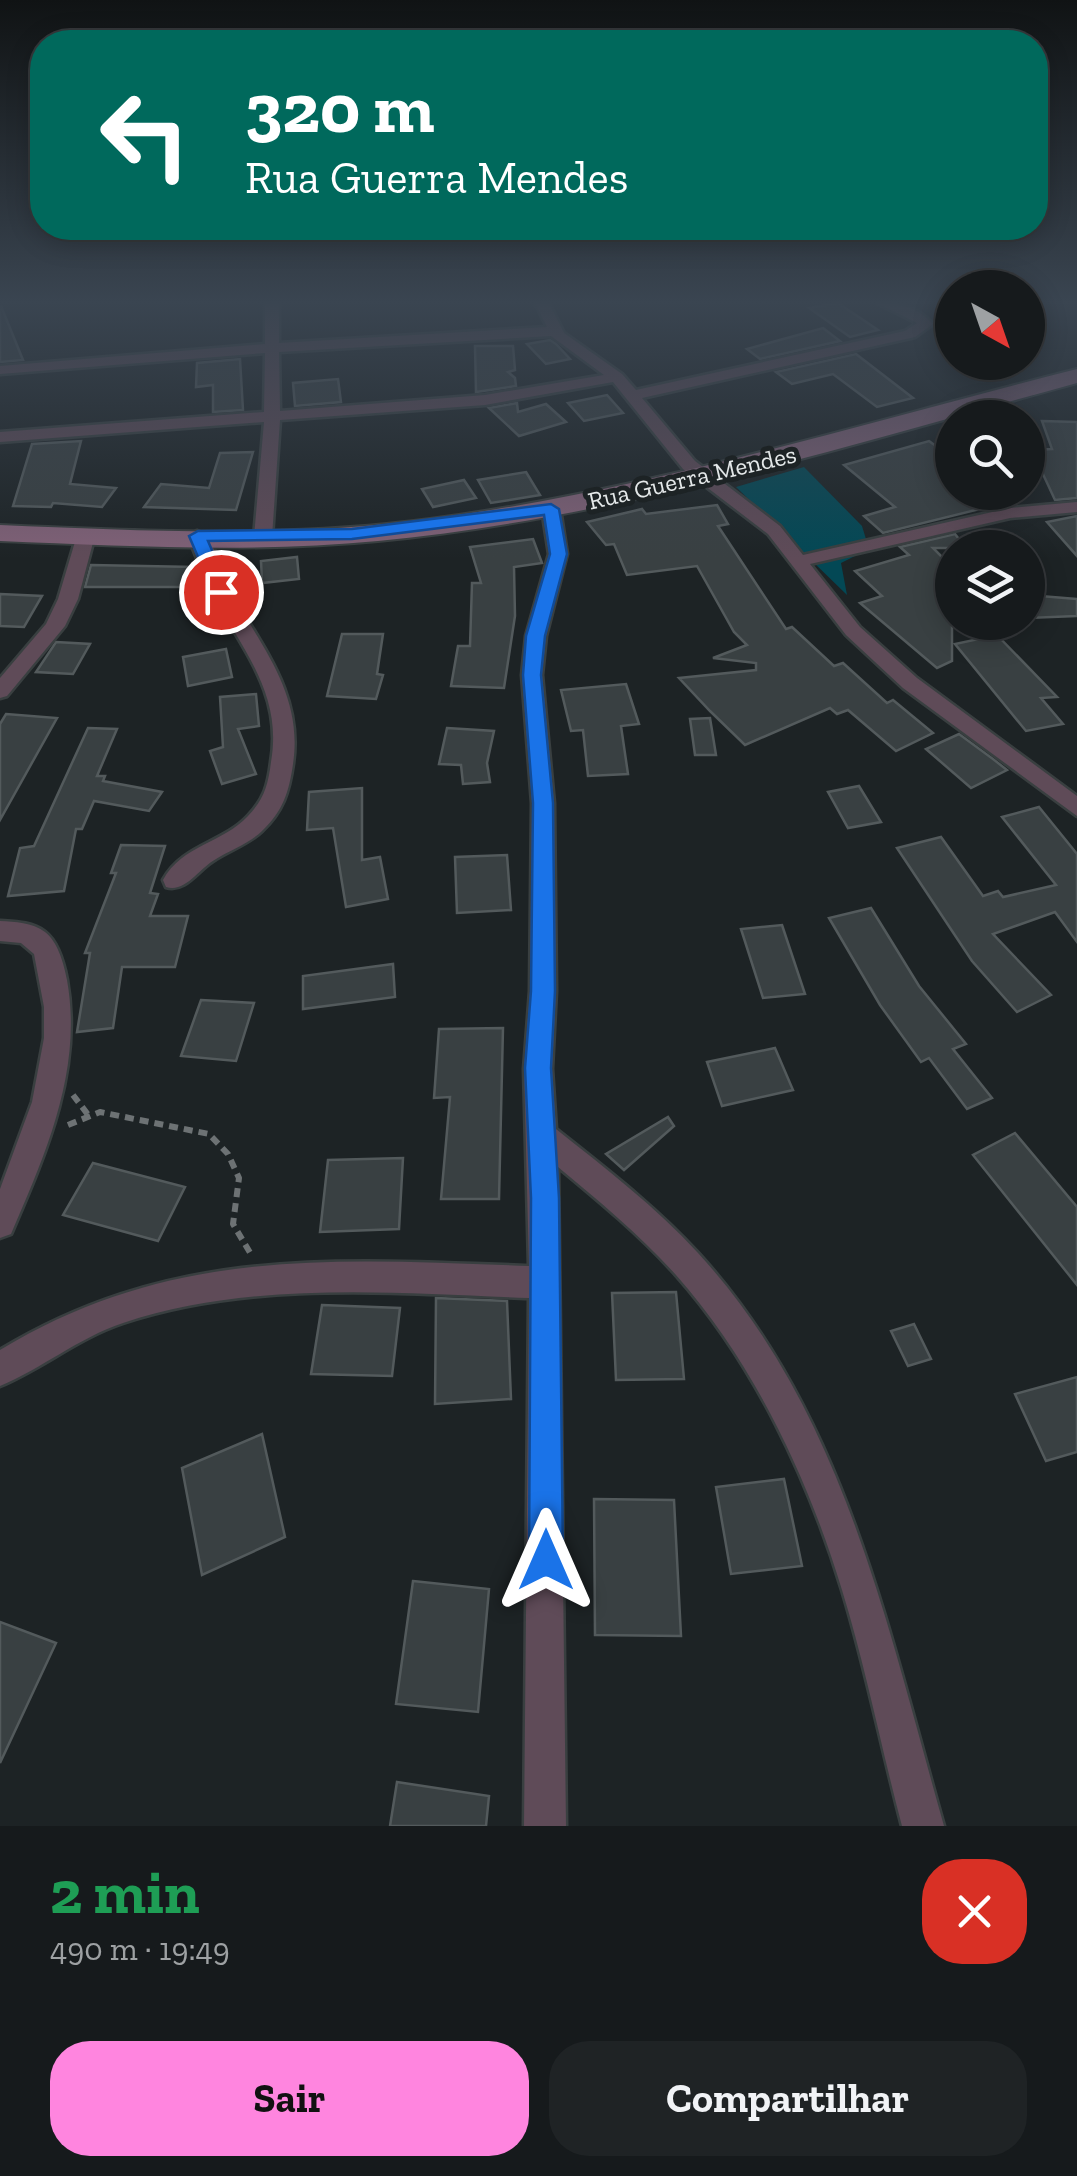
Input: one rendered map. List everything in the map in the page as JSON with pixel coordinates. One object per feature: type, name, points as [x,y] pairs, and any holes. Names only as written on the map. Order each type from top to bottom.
[{"type":"street","points":[[262,537],[272,388]]},
{"type":"street","points":[[0,437],[485,400],[552,388]]},
{"type":"street","points":[[627,388],[678,454],[774,530],[853,632],[910,683],[1077,808]]},
{"type":"street","points":[[633,395],[664,388]]},
{"type":"street","name":"Rua Guerra Mendes","points":[[0,533],[262,537],[427,528],[551,509],[705,478],[1032,388]]},
{"type":"street","points":[[800,561],[1010,513],[1077,508]]},
{"type":"street","points":[[545,1826],[540,1134],[543,803],[532,675],[536,636],[558,554],[551,509]]},
{"type":"street","points":[[0,692],[54,626],[68,598],[86,535]]},
{"type":"street","points":[[175,880],[192,861],[252,827],[277,797],[286,740],[284,716],[268,669],[221,592],[198,536]]},
{"type":"street","points":[[0,931],[30,935],[42,947],[52,969],[61,1016],[58,1046],[30,1154],[0,1222]]},
{"type":"street","points":[[540,1134],[658,1235],[706,1287],[754,1358],[804,1446],[835,1518],[874,1631],[923,1826]]},
{"type":"street","points":[[0,1369],[24,1351],[106,1313],[175,1295],[276,1279],[344,1276],[544,1282]]},
{"type":"path","points":[[30,1154],[66,1126],[100,1112],[209,1134],[228,1154],[239,1178],[233,1224],[248,1251],[276,1279]]},
{"type":"shaded area","points":[[804,467],[862,526],[869,549],[841,563],[847,595],[736,487]]},
{"type":"building","points":[[213,388],[242,388],[243,410],[213,412]]},
{"type":"building","points":[[293,388],[339,388],[341,402],[295,406]]},
{"type":"building","points":[[852,388],[900,388],[913,398],[877,407]]},
{"type":"building","points":[[607,395],[623,413],[584,421],[568,403]]},
{"type":"building","points":[[517,403],[518,412],[546,404],[566,422],[519,436],[489,408]]},
{"type":"building","points":[[1045,421],[1077,422],[1077,498],[1055,500],[1045,478],[1045,449],[1052,449]]},
{"type":"building","points":[[81,441],[70,484],[116,488],[102,507],[53,503],[51,507],[13,506],[32,444]]},
{"type":"building","points":[[929,441],[935,445],[935,510],[976,510],[883,533],[864,516],[895,507],[844,465]]},
{"type":"building","points":[[253,452],[236,510],[144,507],[161,484],[209,488],[220,453]]},
{"type":"building","points":[[526,472],[540,495],[491,503],[478,480]]},
{"type":"building","points":[[464,480],[476,498],[433,507],[422,489]]},
{"type":"building","points":[[717,505],[728,524],[718,526],[786,629],[792,627],[834,666],[843,663],[887,703],[893,700],[933,733],[896,751],[848,710],[837,714],[830,708],[745,745],[710,711],[679,678],[756,670],[756,663],[713,658],[747,645],[734,632],[697,566],[627,575],[614,544],[606,545],[587,522],[642,509],[646,514]]},
{"type":"building","points":[[1077,516],[1077,556],[1047,522]]},
{"type":"building","points":[[533,539],[542,563],[514,567],[515,616],[504,688],[451,686],[458,646],[470,646],[472,583],[481,583],[470,547]]},
{"type":"building","points":[[935,539],[935,640],[952,640],[952,661],[937,668],[860,603],[882,596],[855,571],[909,555],[900,547]]},
{"type":"building","points":[[297,557],[299,579],[262,583],[261,561]]},
{"type":"building","points":[[91,565],[197,568],[192,587],[85,587]]},
{"type":"building","points":[[0,594],[42,596],[24,627],[0,626]]},
{"type":"building","points":[[1045,596],[1077,599],[1077,616],[1045,617]]},
{"type":"building","points":[[342,634],[383,634],[377,674],[383,675],[376,699],[327,696]]},
{"type":"building","points":[[1002,640],[1057,697],[1041,698],[1063,724],[1026,731],[955,644]]},
{"type":"building","points":[[56,642],[90,644],[73,674],[36,672]]},
{"type":"building","points":[[226,649],[232,677],[188,686],[183,657]]},
{"type":"building","points":[[626,684],[639,724],[621,726],[628,774],[588,776],[583,730],[571,731],[561,690]]},
{"type":"building","points":[[256,694],[259,726],[238,729],[256,774],[222,784],[210,751],[223,747],[220,697]]},
{"type":"building","points":[[6,714],[57,718],[0,820],[0,724]]},
{"type":"building","points":[[710,718],[716,755],[695,755],[690,719]]},
{"type":"building","points":[[88,728],[117,729],[97,776],[105,776],[103,781],[162,792],[149,811],[94,801],[82,829],[76,829],[64,891],[8,896],[20,848],[34,846]]},
{"type":"building","points":[[447,728],[494,731],[487,763],[490,782],[463,784],[461,765],[439,764]]},
{"type":"building","points":[[959,734],[1007,770],[971,788],[926,749]]},
{"type":"building","points":[[859,786],[881,822],[848,828],[828,792]]},
{"type":"building","points":[[362,788],[362,860],[380,857],[388,899],[346,907],[333,828],[307,830],[309,792]]},
{"type":"building","points":[[1039,807],[1077,854],[1077,942],[1055,912],[993,934],[1051,995],[1017,1012],[972,961],[897,848],[941,837],[983,896],[998,891],[1003,897],[1056,885],[1002,817]]},
{"type":"building","points":[[121,845],[165,846],[150,893],[158,894],[150,916],[188,916],[175,967],[122,967],[113,1028],[77,1032],[90,953],[85,953],[116,873],[111,873]]},
{"type":"building","points":[[507,855],[511,910],[457,913],[455,857]]},
{"type":"building","points":[[871,908],[919,986],[966,1044],[953,1049],[992,1098],[967,1109],[929,1058],[921,1062],[880,1005],[829,918]]},
{"type":"building","points":[[782,925],[805,994],[763,998],[741,929]]},
{"type":"building","points":[[393,964],[395,997],[303,1009],[303,976]]},
{"type":"building","points":[[201,1000],[254,1003],[236,1061],[181,1056]]},
{"type":"building","points":[[503,1028],[499,1199],[441,1199],[450,1097],[434,1098],[439,1029]]},
{"type":"building","points":[[775,1048],[793,1090],[722,1106],[707,1062]]},
{"type":"building","points":[[668,1117],[674,1126],[624,1170],[606,1154]]},
{"type":"building","points":[[1015,1133],[1077,1207],[1077,1285],[973,1155]]},
{"type":"building","points":[[403,1158],[399,1229],[320,1232],[328,1160]]},
{"type":"building","points":[[93,1163],[185,1187],[158,1241],[63,1215]]},
{"type":"building","points":[[676,1292],[684,1379],[616,1380],[612,1293]]},
{"type":"building","points":[[436,1298],[507,1301],[511,1399],[435,1404]]},
{"type":"building","points":[[322,1305],[400,1308],[392,1376],[311,1374]]},
{"type":"building","points":[[914,1324],[931,1359],[908,1366],[891,1331]]},
{"type":"building","points":[[1077,1377],[1077,1452],[1046,1461],[1015,1394]]},
{"type":"building","points":[[262,1434],[285,1537],[202,1575],[182,1468]]},
{"type":"building","points":[[784,1479],[802,1566],[731,1574],[716,1487]]},
{"type":"building","points":[[594,1499],[674,1500],[681,1636],[595,1635]]},
{"type":"building","points":[[413,1581],[489,1589],[478,1712],[396,1704]]},
{"type":"building","points":[[0,1622],[56,1643],[0,1763]]},
{"type":"building","points":[[397,1782],[489,1796],[486,1826],[390,1826]]},
{"type":"route","points":[[221,592],[198,536],[352,534],[427,528],[551,509],[558,554],[536,636],[532,675],[543,803],[543,991],[538,1068],[545,1198],[546,1560]]}]
